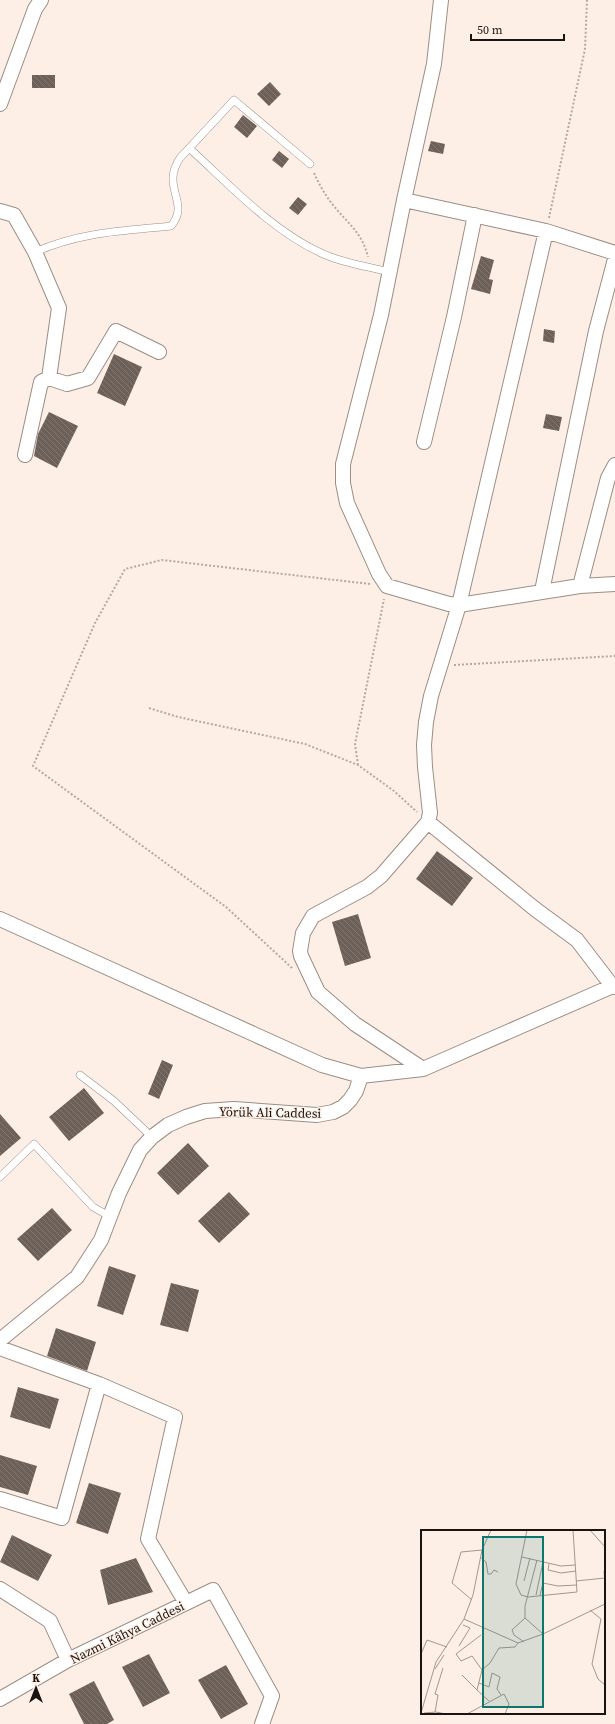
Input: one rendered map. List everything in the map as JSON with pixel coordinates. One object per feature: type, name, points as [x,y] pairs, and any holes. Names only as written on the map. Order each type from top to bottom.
[{"type":"street","points":[[0,104],[34,9],[41,0]]},
{"type":"street","points":[[441,0],[434,64],[376,336],[343,464],[343,483],[347,503],[379,574],[387,586],[449,604],[459,605],[542,591],[580,586],[615,584]]},
{"type":"street","points":[[404,200],[546,231],[615,253]]},
{"type":"street","points":[[0,211],[14,215],[36,252],[59,308],[49,378]]},
{"type":"street","points":[[424,442],[454,317],[475,215]]},
{"type":"street","points":[[423,1069],[355,1024],[318,992],[300,951],[303,933],[313,916],[366,887],[381,876],[428,822],[430,813],[424,767],[425,737],[430,696],[459,605],[546,231]]},
{"type":"street","points":[[542,591],[596,331],[615,259]]},
{"type":"street","points":[[25,455],[41,382],[49,378],[67,384],[88,378],[116,331],[159,352]]},
{"type":"street","points":[[580,586],[608,478],[615,465]]},
{"type":"street","points":[[0,919],[322,1065],[360,1076],[423,1069],[614,986],[577,940],[535,910],[428,822]]},
{"type":"street","name":"Yörük Ali Caddesi","points":[[0,1340],[76,1277],[101,1240],[109,1216],[128,1172],[140,1150],[152,1137],[168,1125],[186,1117],[206,1111],[234,1109],[317,1115],[333,1112],[343,1107],[350,1100],[356,1091],[360,1076]]},
{"type":"street","points":[[0,1348],[99,1384],[175,1417],[148,1539],[186,1603]]},
{"type":"street","points":[[0,1499],[62,1518],[99,1384]]},
{"type":"street","points":[[0,1589],[50,1622],[68,1660]]},
{"type":"street","name":"Nazmi Kâhya Caddesi","points":[[0,1699],[68,1660],[213,1590],[272,1696],[262,1724]]},
{"type":"lane","points":[[36,252],[53,244],[90,234],[171,226],[178,215],[179,209],[173,187],[173,173],[177,163],[234,100],[310,164]]},
{"type":"lane","points":[[189,148],[264,216],[292,237],[321,253],[336,259],[389,272]]},
{"type":"lane","points":[[80,1075],[114,1101],[152,1137]]},
{"type":"lane","points":[[0,1177],[34,1144],[94,1207],[109,1216]]},
{"type":"path","points":[[546,231],[585,49],[588,0]]},
{"type":"path","points":[[310,164],[324,193],[361,237],[366,248],[370,267]]},
{"type":"path","points":[[295,971],[226,907],[33,766],[95,622],[125,569],[162,560],[387,586],[355,744],[358,765]]},
{"type":"path","points":[[439,666],[615,656]]},
{"type":"path","points":[[150,708],[178,717],[305,744],[358,765],[394,791],[428,822]]},
{"type":"building","points":[[32,75],[55,75],[55,88],[32,88]]},
{"type":"building","points":[[270,82],[281,94],[269,106],[257,94]]},
{"type":"building","points":[[243,115],[257,126],[247,138],[234,127]]},
{"type":"building","points":[[431,141],[445,144],[443,154],[428,151]]},
{"type":"building","points":[[279,151],[289,159],[282,168],[272,160]]},
{"type":"building","points":[[298,197],[307,204],[298,215],[289,208]]},
{"type":"building","points":[[481,256],[494,260],[489,279],[493,280],[490,294],[471,289]]},
{"type":"building","points":[[544,329],[555,331],[554,343],[543,341]]},
{"type":"building","points":[[114,354],[142,367],[125,406],[97,393]]},
{"type":"building","points":[[49,412],[78,426],[57,468],[34,456],[38,434]]},
{"type":"building","points":[[546,414],[562,417],[559,431],[543,428]]},
{"type":"building","points":[[437,851],[473,878],[452,906],[416,879]]},
{"type":"building","points":[[358,914],[371,958],[345,966],[332,922]]},
{"type":"building","points":[[162,1060],[173,1065],[159,1099],[148,1094]]},
{"type":"building","points":[[84,1088],[104,1113],[69,1141],[49,1117]]},
{"type":"building","points":[[0,1114],[21,1138],[0,1156]]},
{"type":"building","points":[[188,1143],[209,1166],[178,1195],[157,1173]]},
{"type":"building","points":[[229,1192],[250,1214],[219,1243],[198,1221]]},
{"type":"building","points":[[52,1208],[72,1230],[38,1261],[17,1239]]},
{"type":"building","points":[[109,1266],[136,1275],[123,1315],[97,1306]]},
{"type":"building","points":[[171,1283],[199,1290],[188,1332],[160,1325]]},
{"type":"building","points":[[56,1328],[96,1342],[87,1371],[47,1356]]},
{"type":"building","points":[[18,1387],[59,1399],[50,1429],[10,1417]]},
{"type":"building","points":[[0,1455],[37,1466],[28,1495],[0,1487]]},
{"type":"building","points":[[89,1483],[121,1493],[108,1534],[76,1523]]},
{"type":"building","points":[[12,1535],[52,1555],[38,1581],[0,1562]]},
{"type":"building","points":[[136,1558],[153,1592],[108,1605],[100,1570]]},
{"type":"building","points":[[149,1654],[170,1693],[143,1707],[122,1667]]},
{"type":"building","points":[[226,1665],[248,1704],[221,1719],[198,1680]]},
{"type":"building","points":[[94,1681],[114,1720],[107,1724],[84,1724],[69,1694]]}]
